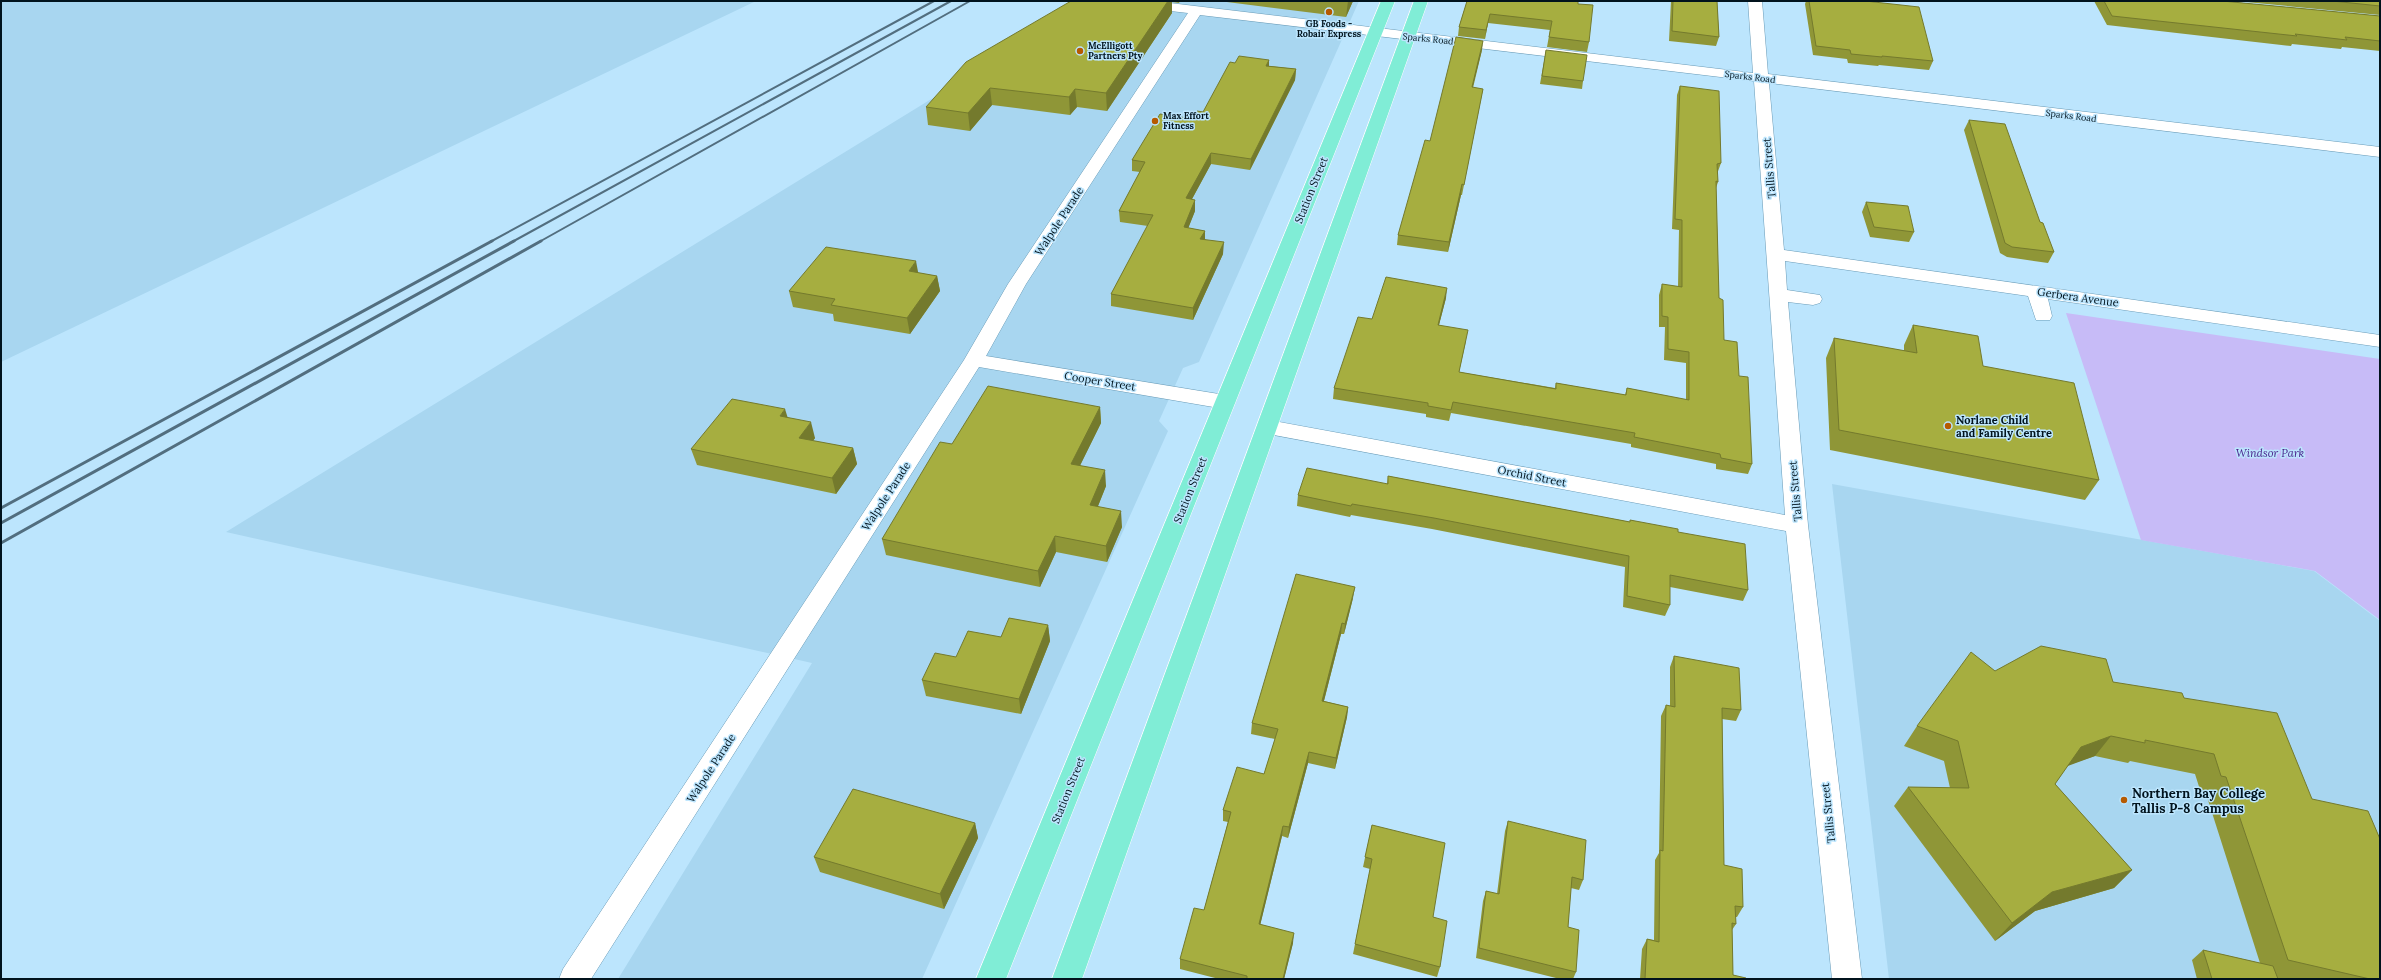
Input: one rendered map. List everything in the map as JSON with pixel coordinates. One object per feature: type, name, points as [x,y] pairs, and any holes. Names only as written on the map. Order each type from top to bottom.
[{"type":"main road","name":"Station Street","points":[[991,979],[1388,1]]},
{"type":"main road","points":[[1067,979],[1421,1]]},
{"type":"street","name":"Sparks Road","points":[[1119,1],[1408,37],[2380,152]]},
{"type":"street","name":"Tallis Street","points":[[1755,1],[1797,525],[1847,979]]},
{"type":"street","name":"Walpole Parade","points":[[574,979],[974,360],[1017,284],[1196,11]]},
{"type":"street","name":"Gerbera Avenue","points":[[1776,254],[2036,290],[2380,341]]},
{"type":"street","points":[[2036,290],[2043,316]]},
{"type":"street","points":[[1779,295],[1812,299]]},
{"type":"street","name":"Cooper Street","points":[[974,360],[1225,402]]},
{"type":"street","name":"Orchid Street","points":[[1268,427],[1797,525]]},
{"type":"shaded area","points":[[1,1],[756,1],[1,362]]},
{"type":"shaded area","points":[[1091,1],[1359,1],[1199,362],[1183,368],[1159,421],[1168,431],[922,979],[618,979],[812,663],[226,532]]},
{"type":"shaded area","name":"Northern Bay College Tallis P-8 Campus","points":[[1832,484],[2314,571],[2380,621],[2380,979],[1889,979]]},
{"type":"green space","name":"Windsor Park","points":[[2066,313],[2380,359],[2380,620],[2315,571],[2141,540]]},
{"type":"building","name":"McElligott Partners Pty","points":[[1071,1],[1168,1],[1106,93],[1075,89],[1069,97],[990,88],[968,113],[926,107],[966,62]]},
{"type":"building","points":[[1467,1],[1578,1],[1578,4],[1593,5],[1589,42],[1549,37],[1552,21],[1490,14],[1486,30],[1459,27]]},
{"type":"building","points":[[1673,1],[1717,1],[1719,37],[1672,31]]},
{"type":"building","points":[[1809,1],[1865,1],[1919,7],[1933,61],[1851,54],[1850,50],[1816,46]]},
{"type":"building","points":[[2104,1],[2222,1],[2380,16],[2380,41],[2345,37],[2347,40],[2295,34],[2297,36],[2112,16]]},
{"type":"building","points":[[2332,1],[2380,1],[2380,6]]},
{"type":"building","points":[[1456,37],[1483,41],[1472,87],[1483,89],[1464,185],[1462,184],[1449,242],[1398,235],[1425,140],[1430,141]]},
{"type":"building","points":[[1546,50],[1587,55],[1583,81],[1542,76]]},
{"type":"building","points":[[1239,56],[1269,60],[1266,66],[1296,69],[1251,159],[1211,153],[1186,198],[1195,200],[1184,227],[1205,231],[1200,239],[1224,242],[1193,308],[1111,294],[1153,215],[1119,211],[1145,162],[1132,160],[1160,114],[1194,119],[1197,111],[1203,112],[1230,62],[1235,63]]},
{"type":"building","points":[[1680,86],[1719,91],[1721,163],[1717,164],[1718,182],[1716,181],[1719,298],[1723,300],[1724,340],[1737,342],[1739,376],[1748,377],[1752,464],[1721,458],[1720,454],[1634,437],[1635,433],[1453,402],[1451,410],[1428,406],[1428,403],[1334,388],[1358,317],[1372,319],[1386,277],[1447,288],[1438,325],[1468,330],[1459,372],[1556,389],[1556,383],[1626,395],[1627,388],[1689,400],[1689,352],[1668,349],[1668,317],[1662,316],[1662,284],[1682,287],[1682,220],[1675,219]]},
{"type":"building","points":[[1969,120],[2005,124],[2040,222],[2043,223],[2054,252],[2012,247],[2005,243]]},
{"type":"building","points":[[1866,202],[1908,206],[1914,232],[1874,227]]},
{"type":"building","points":[[826,247],[916,261],[909,271],[937,276],[907,318],[831,305],[835,299],[789,291]]},
{"type":"building","name":"Norlane Child and Family Centre","points":[[1913,325],[1978,336],[1983,366],[2074,383],[2099,480],[1839,430],[1834,338],[1917,353]]},
{"type":"building","points":[[988,386],[1100,407],[1071,464],[1105,470],[1090,505],[1121,511],[1106,546],[1055,536],[1038,571],[882,539],[940,442],[952,444]]},
{"type":"building","points":[[732,399],[785,409],[780,416],[811,422],[799,438],[853,448],[832,478],[691,449]]},
{"type":"building","points":[[1307,468],[1388,484],[1388,476],[1630,522],[1630,520],[1678,529],[1678,532],[1745,544],[1748,590],[1670,575],[1670,605],[1627,596],[1629,556],[1434,518],[1352,504],[1351,506],[1298,495]]},
{"type":"building","points":[[1296,574],[1355,587],[1345,624],[1342,623],[1322,701],[1348,707],[1336,758],[1309,752],[1289,827],[1283,826],[1259,924],[1294,933],[1283,979],[1247,979],[1247,976],[1180,959],[1194,908],[1204,910],[1231,812],[1223,810],[1237,767],[1264,774],[1278,729],[1252,723]]},
{"type":"building","points":[[1009,618],[1048,625],[1019,699],[922,680],[935,653],[956,657],[968,631],[1001,637]]},
{"type":"building","points":[[2041,646],[2106,659],[2113,682],[2182,693],[2184,698],[2277,713],[2312,799],[2368,811],[2380,839],[2380,979],[2370,979],[2288,960],[2226,777],[2221,776],[2214,754],[2145,740],[2145,743],[2111,736],[2081,747],[2055,784],[2132,870],[2052,892],[2012,923],[1908,787],[1969,788],[1958,741],[1917,726],[1971,652],[1995,671]]},
{"type":"building","points":[[1674,656],[1739,668],[1741,710],[1722,708],[1724,865],[1742,869],[1743,907],[1735,906],[1736,924],[1732,923],[1733,975],[1746,979],[1645,979],[1647,939],[1659,942],[1660,850],[1663,851],[1666,705],[1675,707]]},
{"type":"building","points":[[853,789],[975,823],[940,894],[814,857]]},
{"type":"building","points":[[1508,821],[1586,840],[1583,880],[1572,877],[1568,927],[1579,930],[1576,972],[1479,948],[1486,891],[1499,894]]},
{"type":"building","points":[[1372,825],[1445,843],[1433,917],[1447,921],[1440,967],[1355,944],[1372,859],[1365,857]]},
{"type":"building","points":[[2203,950],[2273,966],[2278,979],[2212,979]]},
{"type":"railway","points":[[490,242],[934,1]]},
{"type":"railway","points":[[512,242],[951,1]]},
{"type":"railway","points":[[539,242],[970,1]]},
{"type":"railway","points":[[1,508],[492,241]]},
{"type":"railway","points":[[1,523],[514,241]]},
{"type":"railway","points":[[1,543],[541,241]]},
{"type":"place","name":"GB Foods - Robair Express","points":[[1329,12]]},
{"type":"place","name":"McElligott Partners Pty","points":[[1080,51]]},
{"type":"place","name":"Max Effort Fitness","points":[[1155,121]]},
{"type":"place","name":"Norlane Child and Family Centre","points":[[1948,426]]},
{"type":"place","name":"Northern Bay College Tallis P-8 Campus","points":[[2124,800]]}]
